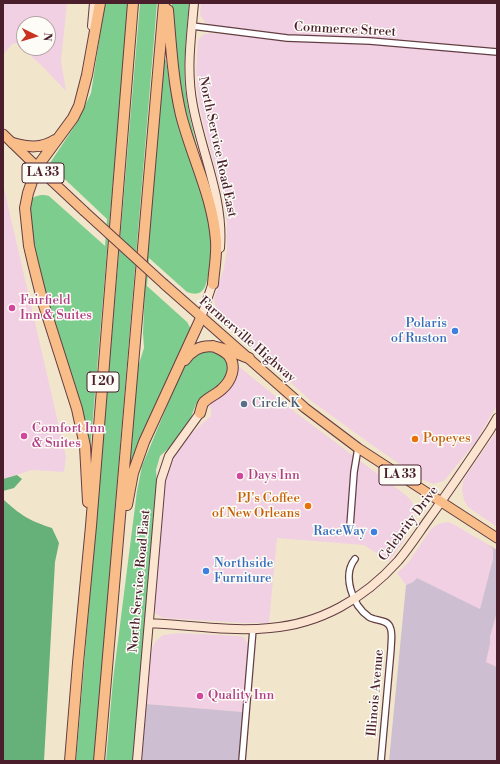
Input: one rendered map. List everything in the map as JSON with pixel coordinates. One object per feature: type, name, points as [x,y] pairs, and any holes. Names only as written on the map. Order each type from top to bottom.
[{"type":"highway","points":[[91,526],[85,446],[78,409],[42,299],[29,246],[25,208],[28,193],[37,167],[73,118],[79,106],[83,93],[100,3]]},
{"type":"highway","name":"I 20","points":[[70,761],[134,3]]},
{"type":"highway","name":"I 20","points":[[99,761],[164,3]]},
{"type":"highway","points":[[167,3],[177,97],[182,118],[203,180],[214,228],[216,256],[213,284]]},
{"type":"highway","points":[[6,138],[35,147],[43,146],[58,138]]},
{"type":"highway","points":[[112,604],[123,526],[133,473],[144,442],[201,318]]},
{"type":"highway","points":[[177,371],[193,350],[199,347],[213,346],[249,358]]},
{"type":"highway","points":[[200,413],[203,403],[222,390],[228,384],[232,375],[232,365],[229,356],[213,346]]},
{"type":"main road","name":"Farmerville Highway","points":[[6,138],[201,318],[305,408],[358,448],[497,538]]},
{"type":"street","points":[[90,57],[94,3]]},
{"type":"street","name":"North Service Road East","points":[[194,3],[189,79],[201,143],[214,185],[220,215],[220,254],[213,284],[201,318]]},
{"type":"street","name":"Commerce Street","points":[[192,26],[287,38],[370,41],[497,52]]},
{"type":"street","name":"North Service Road East","points":[[137,761],[161,480],[169,456],[200,413]]},
{"type":"street","name":"Celebrity Drive","points":[[149,623],[253,629],[280,627],[301,623],[333,611],[355,599],[380,579],[399,560],[441,503],[497,418]]},
{"type":"street","points":[[350,526],[354,472],[358,448]]},
{"type":"street","points":[[355,559],[351,566],[349,587],[355,599]]},
{"type":"street","name":"Illinois Avenue","points":[[355,599],[359,607],[369,617],[384,621],[390,627],[391,649],[381,761]]},
{"type":"street","points":[[242,761],[253,629]]},
{"type":"shaded area","points":[[3,3],[67,3],[61,61],[66,91],[31,56],[56,56],[56,16],[16,16],[16,43],[12,44],[3,55]]},
{"type":"shaded area","points":[[201,3],[497,3],[497,48],[394,39],[281,34],[212,25],[206,23],[200,15]]},
{"type":"shaded area","points":[[212,33],[277,40],[392,46],[497,55],[497,405],[475,443],[444,481],[433,484],[423,480],[310,400],[233,330],[217,313],[214,299],[224,268],[227,250],[227,222],[223,197],[203,122],[198,97],[196,69],[198,40],[204,34]]},
{"type":"shaded area","points":[[3,184],[66,457],[64,472],[32,470],[4,479]]},
{"type":"shaded area","points":[[237,365],[295,412],[410,499],[415,510],[414,522],[403,542],[389,561],[364,545],[277,538],[269,623],[243,623],[164,618],[155,613],[154,609],[163,490],[166,478],[175,454],[197,428],[211,416],[210,407],[207,404]]},
{"type":"shaded area","points":[[497,431],[497,527],[468,507],[464,500],[462,489],[463,482],[467,474]]},
{"type":"shaded area","points":[[448,522],[489,545],[493,549],[493,559],[480,610],[417,578],[413,582],[406,585],[397,573],[408,563],[431,529],[438,524]]},
{"type":"shaded area","points":[[489,545],[497,550],[497,612],[490,637],[486,662],[497,667],[497,761],[389,761],[406,585],[413,582],[417,578],[480,609],[493,559],[493,549]]},
{"type":"shaded area","points":[[497,612],[497,667],[486,662],[490,637]]},
{"type":"shaded area","points":[[180,633],[241,636],[245,638],[248,647],[243,712],[146,704],[150,655],[153,646],[163,635]]},
{"type":"shaded area","points":[[146,704],[243,712],[239,761],[141,761]]},
{"type":"green space","points":[[105,3],[128,3],[90,452],[36,262],[28,219],[31,200],[36,196],[49,196],[105,246],[107,219],[52,167],[50,163],[78,121],[91,93]]},
{"type":"green space","points":[[140,3],[157,3],[94,761],[76,761]]},
{"type":"green space","points":[[172,3],[189,3],[185,56],[185,87],[196,148],[183,108],[172,15]]},
{"type":"green space","points":[[164,59],[166,60],[175,108],[203,193],[208,213],[211,240],[210,257],[205,287],[197,294],[187,292],[149,258],[147,286],[187,322],[191,329],[131,463],[138,367],[144,348],[143,333],[145,287]]},
{"type":"green space","points":[[210,349],[226,356],[230,377],[203,400],[196,404],[188,425],[169,448],[160,456],[156,470],[157,483],[133,761],[106,761],[113,680],[137,491],[142,466],[182,370],[181,369],[194,353]]},
{"type":"green space","points":[[17,475],[22,479],[14,488],[3,491],[3,479]]},
{"type":"green space","points":[[3,499],[26,517],[37,523],[52,528],[59,543],[55,562],[44,761],[3,761]]},
{"type":"place","name":"Fairfield Inn & Suites","points":[[12,308]]},
{"type":"place","name":"Polaris of Ruston","points":[[455,331]]},
{"type":"place","name":"Circle K","points":[[244,404]]},
{"type":"place","name":"Comfort Inn & Suites","points":[[24,436]]},
{"type":"place","name":"Popeyes","points":[[415,439]]},
{"type":"place","name":"Days Inn","points":[[240,476]]},
{"type":"place","name":"PJ's Coffee of New Orleans","points":[[308,506]]},
{"type":"place","name":"RaceWay","points":[[374,532]]},
{"type":"place","name":"Northside Furniture","points":[[206,571]]},
{"type":"place","name":"Quality Inn","points":[[200,696]]}]
